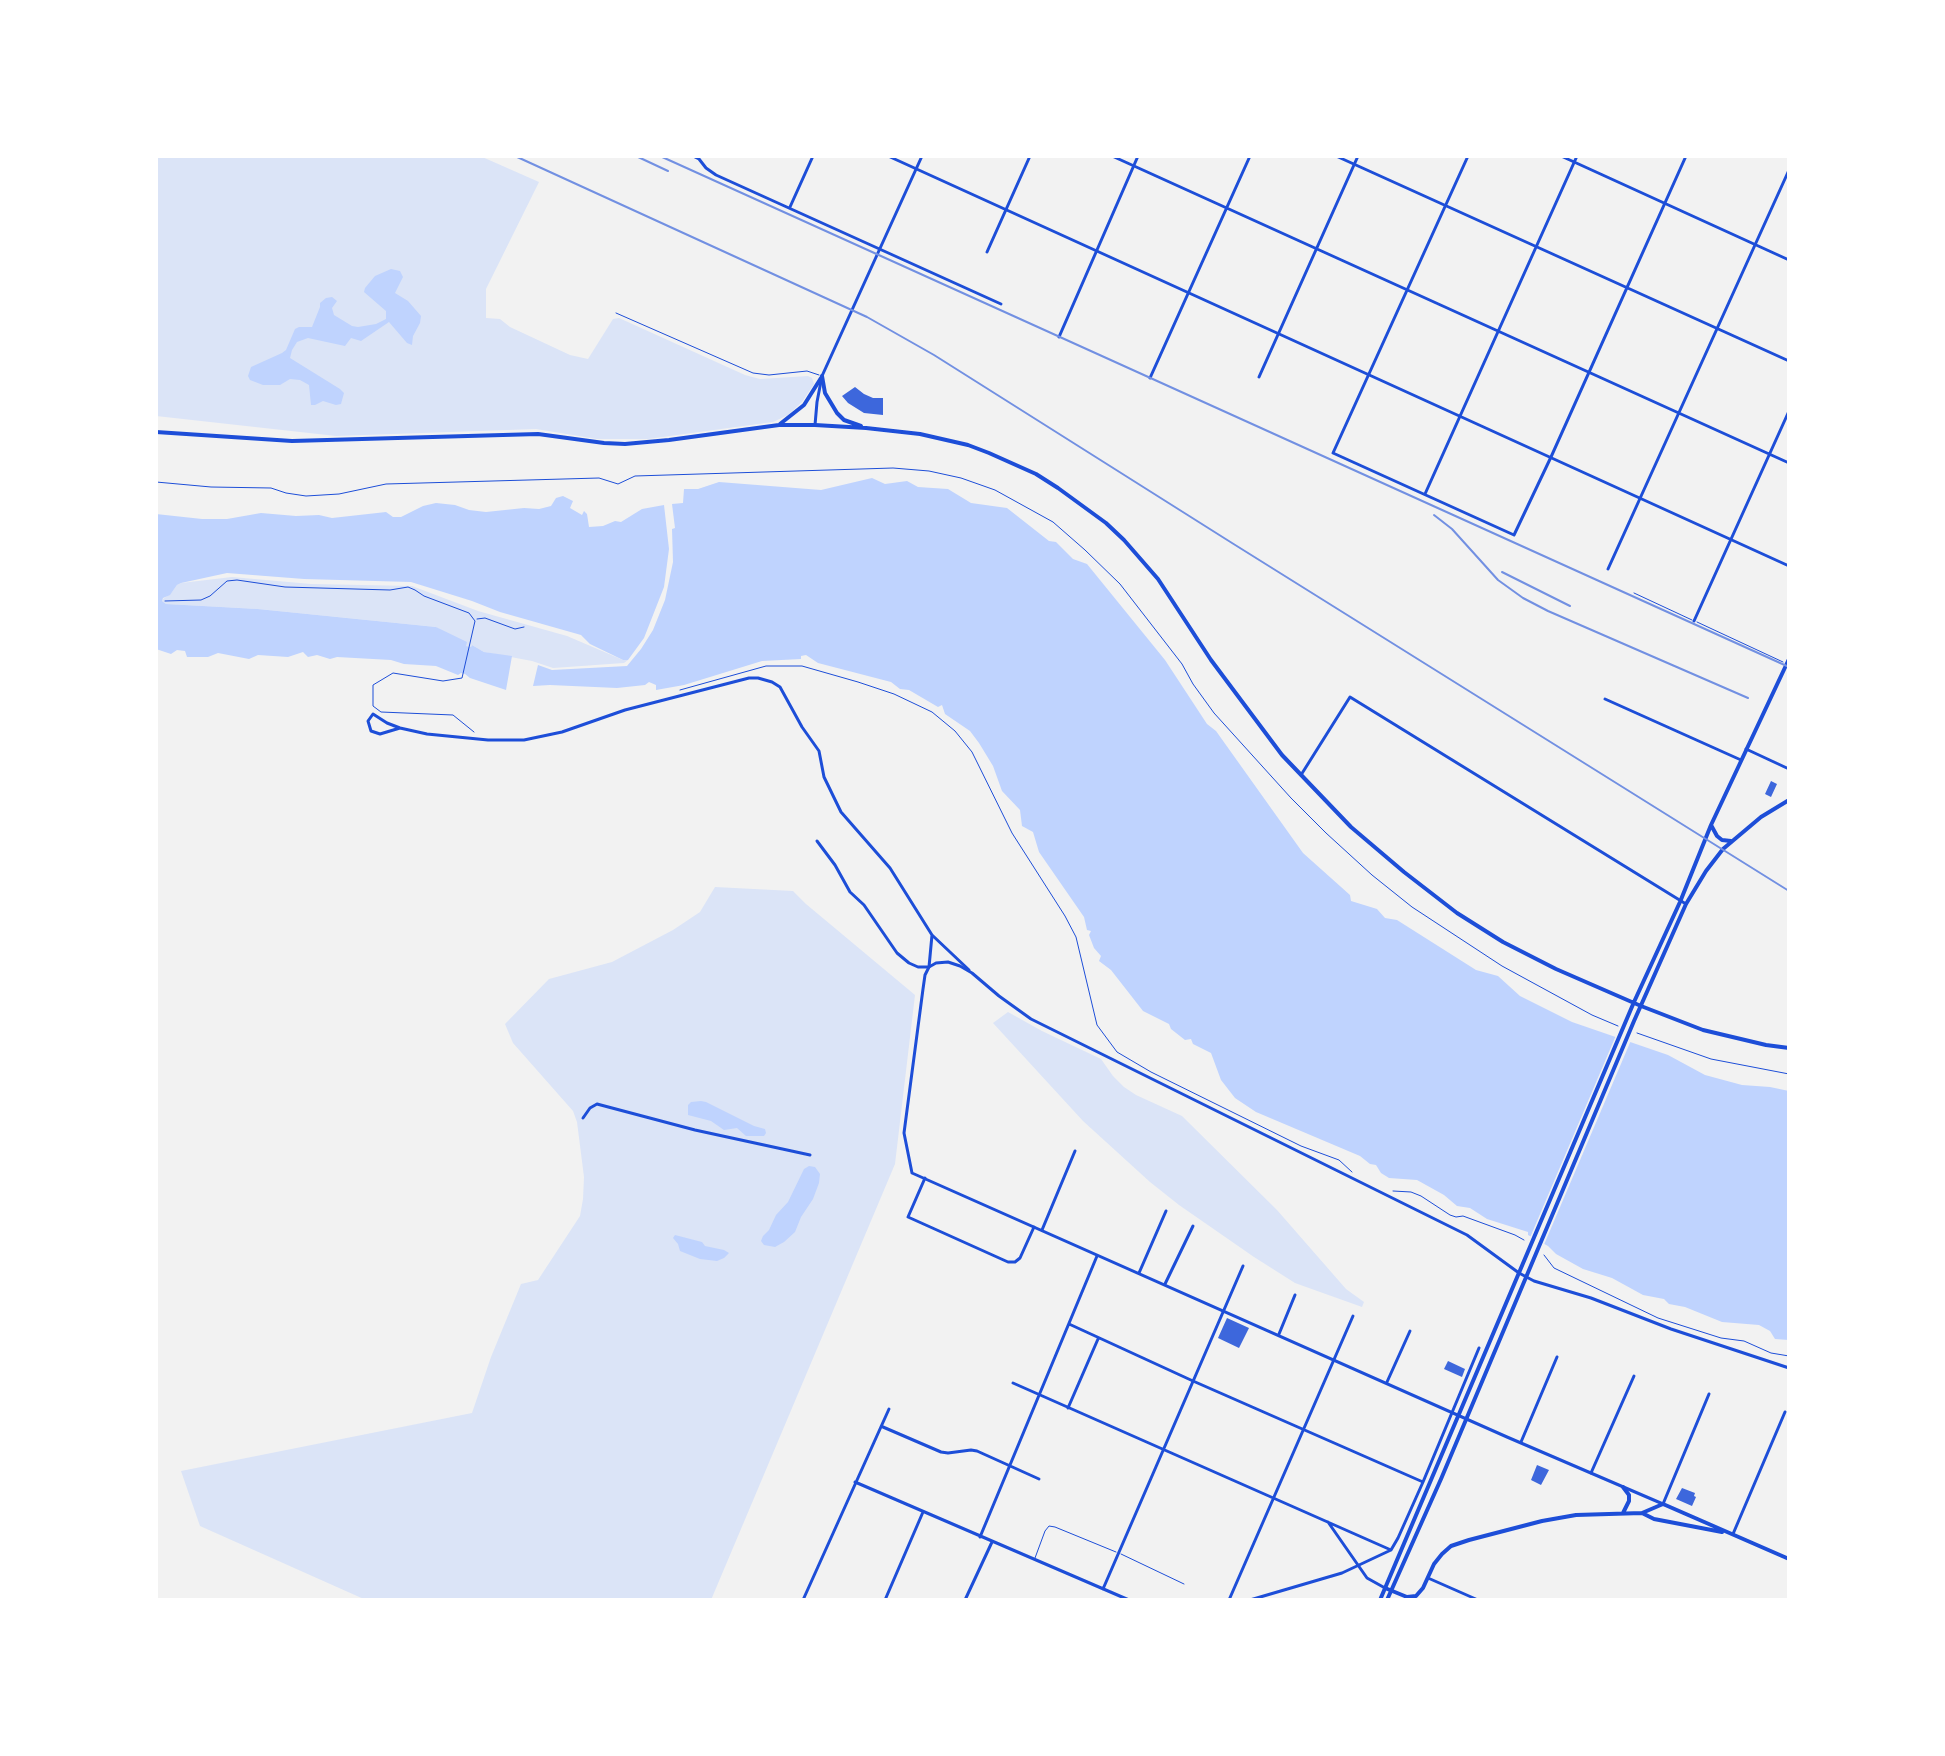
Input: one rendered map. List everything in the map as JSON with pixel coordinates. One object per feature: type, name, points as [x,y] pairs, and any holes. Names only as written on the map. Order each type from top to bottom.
[{"type":"main road","points":[[779,425],[804,405],[822,376]]},
{"type":"main road","points":[[822,376],[825,393],[837,413],[844,420],[866,428]]},
{"type":"main road","points":[[156,432],[292,441],[538,434],[625,444],[779,425],[815,425],[920,434],[968,445],[1036,474],[1106,523],[1158,579],[1211,660],[1265,734],[1301,775],[1359,834],[1457,913],[1525,954],[1641,1006],[1703,1030],[1789,1048]]},
{"type":"main road","points":[[1387,1600],[1641,1006],[1711,825],[1788,662]]},
{"type":"main road","points":[[1380,1599],[1634,1002],[1683,903],[1731,841],[1789,800]]},
{"type":"main road","points":[[1711,825],[1717,836],[1731,841]]},
{"type":"main road","points":[[1623,1487],[1629,1495],[1623,1513]]},
{"type":"main road","points":[[1385,1588],[1407,1597],[1416,1596],[1442,1554],[1459,1543],[1553,1519],[1576,1515],[1642,1513],[1663,1504],[1789,1559]]},
{"type":"main road","points":[[1642,1513],[1654,1519],[1733,1534]]},
{"type":"street","points":[[693,156],[700,157],[706,168],[716,175],[1001,304]]},
{"type":"street","points":[[789,209],[813,156]]},
{"type":"street","points":[[888,156],[1789,566]]},
{"type":"street","points":[[815,425],[822,376],[922,156]]},
{"type":"street","points":[[987,252],[1030,156]]},
{"type":"street","points":[[1112,156],[1789,463]]},
{"type":"street","points":[[1059,337],[1138,156]]},
{"type":"street","points":[[1150,378],[1250,156]]},
{"type":"street","points":[[1336,156],[1789,361]]},
{"type":"street","points":[[1259,377],[1358,156]]},
{"type":"street","points":[[1468,156],[1333,453],[1514,535],[1686,156]]},
{"type":"street","points":[[1561,156],[1789,260]]},
{"type":"street","points":[[1425,494],[1577,156]]},
{"type":"street","points":[[1608,569],[1789,170]]},
{"type":"street","points":[[1694,621],[1789,411]]},
{"type":"street","points":[[400,728],[380,734],[371,731],[368,721],[373,714],[400,728],[458,738],[524,740],[749,678],[772,682],[780,687],[819,751],[824,777],[841,812],[890,868],[932,935],[999,996],[1031,1019],[1467,1235],[1534,1281],[1789,1368]]},
{"type":"street","points":[[1301,775],[1350,697],[1683,903]]},
{"type":"street","points":[[1605,699],[1741,760]]},
{"type":"street","points":[[1746,749],[1789,769]]},
{"type":"street","points":[[817,841],[850,892],[864,905],[897,953],[918,967],[948,962],[972,973]]},
{"type":"street","points":[[932,935],[904,1133],[912,1173],[1663,1504],[1709,1394]]},
{"type":"street","points":[[583,1118],[597,1104],[695,1130],[810,1155]]},
{"type":"street","points":[[1042,1230],[1075,1151]]},
{"type":"street","points":[[925,1178],[908,1217],[1008,1262],[1020,1258],[1034,1227]]},
{"type":"street","points":[[1139,1273],[1166,1211]]},
{"type":"street","points":[[1165,1284],[1193,1226]]},
{"type":"street","points":[[980,1537],[1098,1255]]},
{"type":"street","points":[[1103,1589],[1243,1266]]},
{"type":"street","points":[[1279,1334],[1295,1295]]},
{"type":"street","points":[[1229,1600],[1353,1316]]},
{"type":"street","points":[[1069,1324],[1423,1482]]},
{"type":"street","points":[[1387,1383],[1410,1331]]},
{"type":"street","points":[[1068,1408],[1099,1338]]},
{"type":"street","points":[[1250,1600],[1313,1582],[1391,1550],[1456,1413],[1479,1348]]},
{"type":"street","points":[[1521,1443],[1557,1357]]},
{"type":"street","points":[[1591,1473],[1634,1376]]},
{"type":"street","points":[[1013,1383],[1391,1550]]},
{"type":"street","points":[[803,1600],[889,1409]]},
{"type":"street","points":[[1733,1534],[1785,1412]]},
{"type":"street","points":[[881,1426],[941,1452],[977,1451],[1039,1479]]},
{"type":"street","points":[[855,1482],[1129,1600]]},
{"type":"street","points":[[885,1600],[923,1512]]},
{"type":"street","points":[[1327,1521],[1367,1578],[1385,1588]]},
{"type":"street","points":[[965,1600],[992,1542]]},
{"type":"street","points":[[1428,1578],[1478,1600]]},
{"type":"lane","points":[[616,313],[753,373],[769,375],[807,371],[822,376]]},
{"type":"lane","points":[[1634,593],[1788,662]]},
{"type":"lane","points":[[1034,1560],[1049,1526],[1118,1553],[1184,1584]]},
{"type":"path","points":[[156,482],[271,488],[306,496],[339,494],[386,484],[599,478],[618,484],[635,476],[893,468],[929,471],[995,490],[1053,522],[1120,584],[1182,664],[1214,713],[1291,798],[1372,875],[1412,907],[1502,966],[1618,1026]]},
{"type":"path","points":[[165,601],[201,600],[227,581],[237,580],[285,587],[347,590],[408,587],[469,613],[475,621]]},
{"type":"path","points":[[477,734],[453,715],[381,712],[373,706],[373,685],[393,673],[443,681],[462,678],[475,621],[485,618],[515,629],[524,627]]},
{"type":"path","points":[[680,690],[766,666],[802,666],[894,694],[932,712],[955,731],[972,752],[1012,833],[1065,916],[1076,937],[1097,1025],[1117,1052],[1301,1146],[1339,1160],[1351,1172]]},
{"type":"path","points":[[1631,1031],[1711,1059],[1789,1074]]},
{"type":"path","points":[[1390,1191],[1411,1192],[1437,1204],[1450,1215],[1463,1216],[1524,1241]]},
{"type":"path","points":[[1543,1254],[1554,1268],[1658,1318],[1789,1356]]},
{"type":"shaded area","points":[[156,156],[480,156],[539,182],[486,289],[486,318],[500,319],[510,327],[570,355],[588,359],[613,319],[619,318],[745,375],[760,379],[808,376],[814,384],[788,415],[773,422],[648,439],[597,439],[536,429],[336,436],[156,416]]},
{"type":"shaded area","points":[[232,577],[311,584],[412,586],[478,611],[567,636],[628,660],[624,663],[553,668],[484,652],[472,645],[466,646],[436,627],[258,609],[166,604],[162,601],[181,583]]},
{"type":"shaded area","points":[[715,887],[793,891],[915,995],[895,1164],[711,1600],[366,1600],[200,1526],[181,1471],[472,1413],[521,1284],[538,1280],[580,1216],[583,1199],[584,1177],[573,1111],[513,1043],[505,1024],[549,979],[612,962],[673,930],[700,912]]},
{"type":"shaded area","points":[[1008,1012],[1101,1059],[1124,1087],[1182,1116],[1277,1210],[1346,1289],[1364,1302],[1362,1307],[1295,1283],[1150,1182],[1083,1121],[993,1023]]},
{"type":"water","points":[[391,269],[400,271],[403,277],[395,293],[408,301],[421,316],[412,345],[389,322],[361,341],[351,338],[345,346],[308,338],[297,342],[292,350],[290,358],[344,393],[341,404],[323,401],[311,405],[309,385],[300,380],[263,385],[250,380],[251,367],[286,350],[295,329],[312,327],[320,303],[326,298],[332,297],[337,301],[332,308],[334,315],[352,326],[376,324],[386,319],[386,311],[364,292],[375,276]]},
{"type":"water","points":[[872,478],[885,484],[907,481],[918,487],[948,489],[971,503],[1007,508],[1049,541],[1056,542],[1073,559],[1087,564],[1165,660],[1207,724],[1216,731],[1303,853],[1350,895],[1351,901],[1377,909],[1385,918],[1397,920],[1476,970],[1498,976],[1520,996],[1572,1022],[1668,1055],[1705,1075],[1742,1085],[1789,1091],[1789,1340],[1775,1339],[1770,1331],[1759,1325],[1722,1322],[1669,1304],[1664,1299],[1643,1295],[1612,1278],[1583,1269],[1556,1254],[1528,1232],[1487,1219],[1470,1208],[1457,1206],[1417,1180],[1389,1178],[1376,1165],[1360,1156],[1256,1112],[1235,1098],[1221,1080],[1211,1053],[1193,1044],[1191,1039],[1185,1040],[1169,1024],[1143,1011],[1111,970],[1099,961],[1101,956],[1094,948],[1084,917],[1039,852],[1033,832],[1022,826],[1020,810],[1002,791],[993,766],[979,743],[970,731],[945,714],[942,705],[938,707],[891,682],[818,663],[806,655],[801,659],[762,661],[684,685],[656,690],[656,685],[649,682],[617,688],[533,686],[538,665],[552,670],[627,666],[641,649],[653,630],[665,600],[673,562],[672,529],[675,528],[672,504],[683,503],[684,489],[698,489],[719,482],[821,490]]},
{"type":"water","points":[[563,496],[573,501],[570,508],[582,515],[584,511],[587,514],[589,527],[621,522],[642,509],[664,505],[669,549],[664,587],[644,638],[628,660],[590,644],[581,635],[411,582],[227,573],[181,583],[162,601],[166,604],[258,609],[436,627],[467,642],[466,646],[512,656],[506,690],[436,666],[391,660],[308,657],[303,652],[288,657],[258,655],[249,659],[218,653],[208,657],[187,657],[185,651],[177,650],[171,654],[156,649],[156,514],[227,519],[261,513],[332,518],[386,512],[393,517],[401,517],[436,503],[486,512],[539,509],[551,506],[556,498]]},
{"type":"water","points":[[701,1101],[765,1129],[766,1133],[764,1136],[746,1136],[737,1128],[724,1130],[711,1121],[688,1115],[688,1105]]},
{"type":"water","points":[[815,1167],[820,1174],[819,1183],[795,1232],[775,1247],[764,1245],[761,1241],[763,1236],[788,1202],[804,1169]]},
{"type":"water","points":[[675,1235],[729,1253],[717,1261],[700,1259],[680,1251],[673,1238]]},
{"type":"pier","points":[[1617,1033],[1632,1038],[1543,1247],[1529,1240]]},
{"type":"building","points":[[855,387],[873,398],[883,398],[883,415],[864,413],[848,403],[842,396]]},
{"type":"building","points":[[1771,781],[1777,784],[1771,797],[1765,794]]},
{"type":"building","points":[[1227,1318],[1249,1328],[1239,1348],[1218,1338]]},
{"type":"building","points":[[1448,1361],[1465,1369],[1462,1377],[1444,1369]]},
{"type":"building","points":[[1537,1465],[1549,1470],[1541,1485],[1531,1480]]},
{"type":"building","points":[[1682,1488],[1695,1493],[1692,1506],[1676,1499]]},
{"type":"railway","points":[[515,156],[867,317],[934,355],[1789,891]]},
{"type":"railway","points":[[636,156],[668,171]]},
{"type":"railway","points":[[660,156],[1789,667]]},
{"type":"railway","points":[[1434,515],[1452,529],[1498,580],[1523,598],[1748,698]]},
{"type":"railway","points":[[1502,572],[1570,606]]}]
